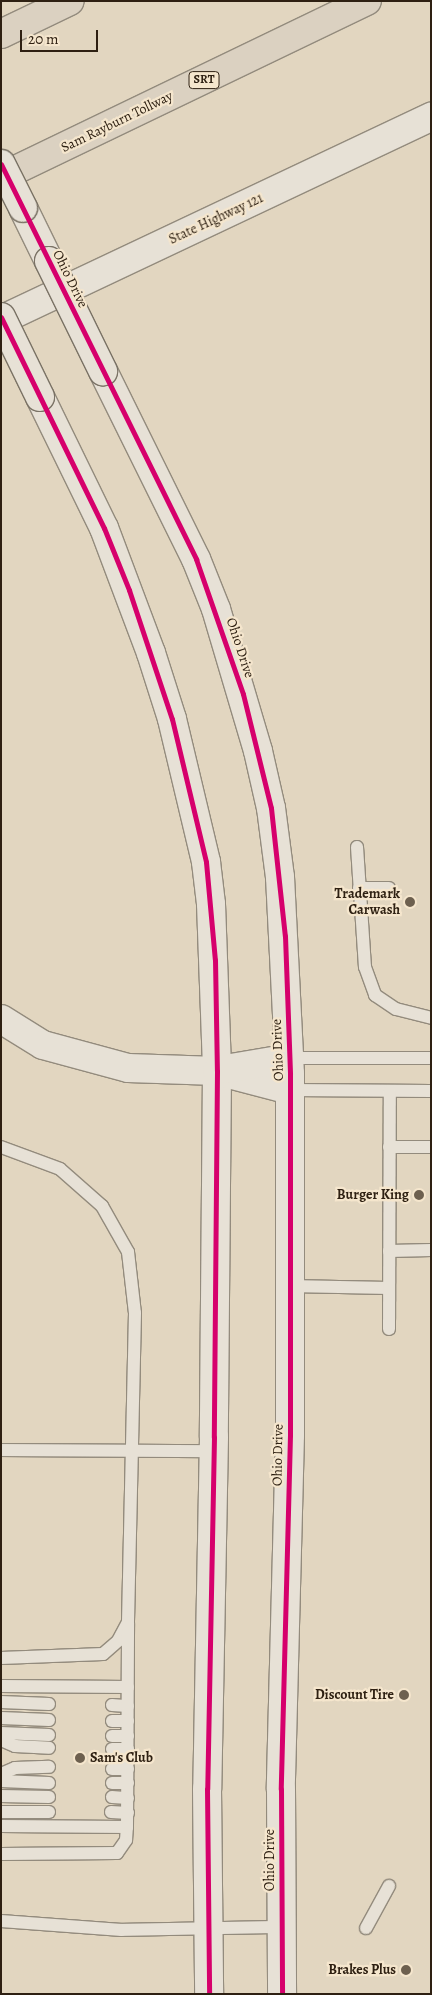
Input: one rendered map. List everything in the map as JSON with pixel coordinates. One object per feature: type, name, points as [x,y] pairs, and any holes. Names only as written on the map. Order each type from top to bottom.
[{"type":"highway","points":[[1,34],[70,1]]},
{"type":"highway","name":"Sam Rayburn Tollway","points":[[1,177],[367,1]]},
{"type":"main road","name":"State Highway 121","points":[[1,319],[431,116]]},
{"type":"main road","name":"Ohio Drive","points":[[1,164],[196,559],[243,694],[271,808],[280,877],[290,1058],[290,1435],[281,1789],[282,1994]]},
{"type":"main road","points":[[1,319],[104,528],[135,608],[172,720],[206,862],[215,960],[216,1071],[214,1451],[207,1789],[209,1994]]},
{"type":"main road","points":[[1,1019],[43,1045],[128,1068],[216,1071],[290,1058]]},
{"type":"main road","points":[[216,1071],[290,1090]]},
{"type":"lane","points":[[357,847],[365,967],[375,995],[396,1009],[431,1018]]},
{"type":"lane","points":[[359,888],[389,888]]},
{"type":"lane","points":[[290,1058],[431,1058]]},
{"type":"lane","points":[[290,1090],[431,1091]]},
{"type":"lane","points":[[389,1329],[390,1091]]},
{"type":"lane","points":[[1,1147],[60,1169],[102,1206],[128,1252],[135,1313],[128,1622],[128,1813],[126,1840],[117,1853],[1,1854]]},
{"type":"lane","points":[[389,1148],[431,1148]]},
{"type":"lane","points":[[389,1251],[431,1250]]},
{"type":"lane","points":[[289,1286],[389,1288]]},
{"type":"lane","points":[[1,1450],[214,1451]]},
{"type":"lane","points":[[1,1658],[102,1654],[118,1641],[128,1622]]},
{"type":"lane","points":[[1,1686],[128,1687]]},
{"type":"lane","points":[[1,1702],[49,1704]]},
{"type":"lane","points":[[112,1705],[128,1706]]},
{"type":"lane","points":[[1,1718],[49,1720]]},
{"type":"lane","points":[[112,1721],[128,1721]]},
{"type":"lane","points":[[1,1733],[49,1741],[15,1746],[1,1740]]},
{"type":"lane","points":[[112,1736],[128,1736]]},
{"type":"lane","points":[[112,1749],[128,1749]]},
{"type":"lane","points":[[1,1774],[15,1768],[49,1768]]},
{"type":"lane","points":[[112,1769],[128,1769]]},
{"type":"lane","points":[[1,1781],[50,1782]]},
{"type":"lane","points":[[112,1783],[128,1783]]},
{"type":"lane","points":[[1,1796],[50,1797]]},
{"type":"lane","points":[[112,1797],[128,1798]]},
{"type":"lane","points":[[1,1812],[50,1812]]},
{"type":"lane","points":[[111,1812],[128,1813]]},
{"type":"lane","points":[[1,1826],[127,1827]]},
{"type":"lane","points":[[366,1928],[389,1886]]},
{"type":"lane","points":[[1,1921],[122,1930],[282,1927]]},
{"type":"cycle path","points":[[1,164],[196,559],[243,694],[271,808],[285,936],[290,1074],[290,1435],[281,1789],[282,1994]]},
{"type":"cycle path","points":[[1,317],[104,528],[129,590],[172,719],[206,862],[215,960],[217,1071],[214,1437],[207,1789],[209,1994]]},
{"type":"place","name":"Trademark Carwash","points":[[410,902]]},
{"type":"place","name":"Burger King","points":[[419,1195]]},
{"type":"place","name":"Discount Tire","points":[[404,1695]]},
{"type":"place","name":"Sam's Club","points":[[80,1758]]},
{"type":"place","name":"Brakes Plus","points":[[406,1970]]}]
